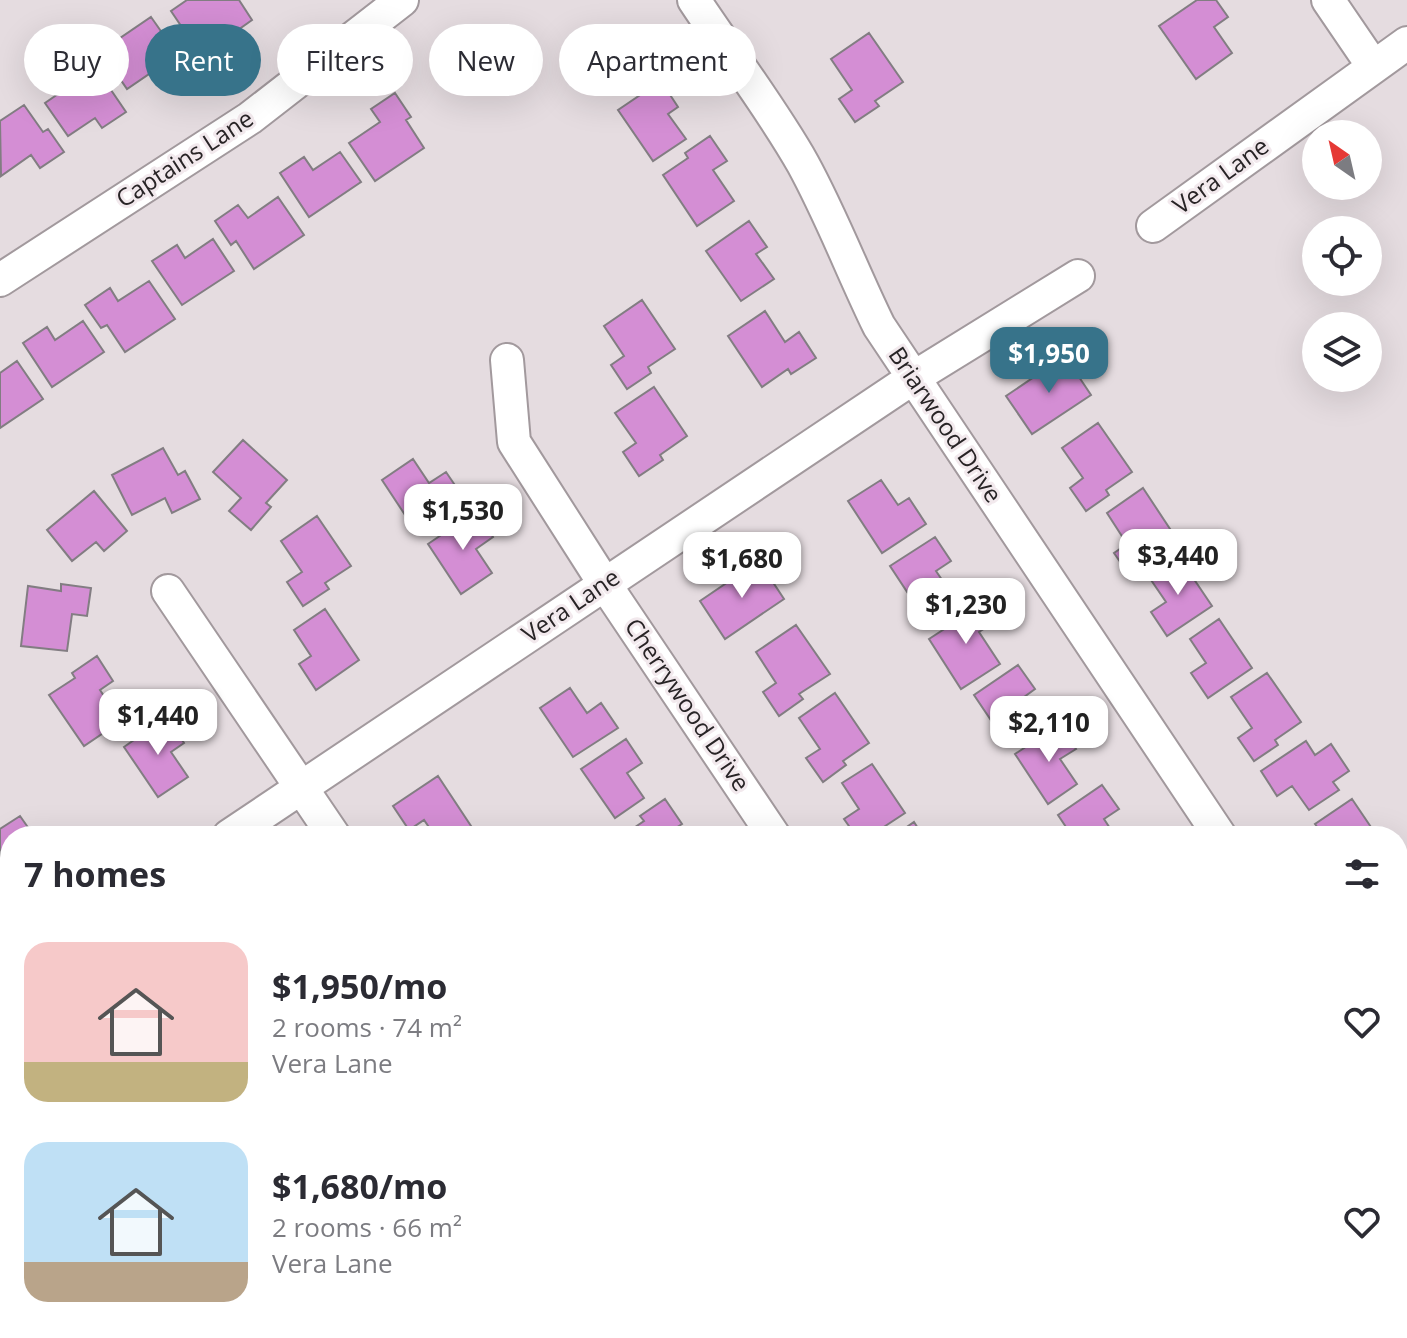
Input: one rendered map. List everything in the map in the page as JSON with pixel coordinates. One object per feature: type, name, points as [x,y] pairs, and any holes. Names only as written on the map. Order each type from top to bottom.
[{"type":"street","name":"Captains Lane","points":[[0,280],[250,118],[402,0]]},
{"type":"street","name":"Briarwood Drive","points":[[694,0],[801,161],[830,215],[855,278],[879,326],[1213,826]]},
{"type":"street","points":[[1328,0],[1373,66]]},
{"type":"street","name":"Vera Lane","points":[[1153,226],[1407,43]]},
{"type":"street","name":"Vera Lane","points":[[244,826],[913,378],[1078,276]]},
{"type":"street","name":"Cherrywood Drive","points":[[507,360],[514,442],[604,583],[767,826]]},
{"type":"street","points":[[168,591],[327,826]]},
{"type":"building","points":[[187,0],[239,0],[252,20],[246,24],[180,24],[171,11]]},
{"type":"building","points":[[1197,0],[1216,0],[1228,17],[1214,27],[1232,53],[1196,79],[1159,26]]},
{"type":"building","points":[[151,17],[156,24],[145,24],[145,77],[129,88],[129,32]]},
{"type":"building","points":[[869,33],[903,82],[875,101],[879,106],[855,122],[839,99],[852,90],[831,59]]},
{"type":"building","points":[[55,96],[115,96],[126,112],[102,128],[95,118],[68,136],[45,103]]},
{"type":"building","points":[[390,96],[397,96],[411,117],[406,120],[424,148],[375,181],[349,143],[380,122],[371,109]]},
{"type":"building","points":[[639,96],[671,96],[678,107],[668,114],[686,139],[653,161],[618,110]]},
{"type":"building","points":[[24,105],[43,132],[48,129],[64,152],[40,168],[31,155],[1,176],[0,121]]},
{"type":"building","points":[[710,136],[727,161],[713,170],[734,201],[697,226],[663,175],[688,158],[685,153]]},
{"type":"building","points":[[340,152],[361,182],[309,217],[280,173],[304,157],[313,170]]},
{"type":"building","points":[[278,197],[304,235],[254,269],[236,241],[231,245],[215,221],[238,205],[248,218]]},
{"type":"building","points":[[749,221],[767,247],[756,254],[774,279],[741,301],[706,251]]},
{"type":"building","points":[[213,239],[234,271],[182,305],[152,261],[177,245],[185,258]]},
{"type":"building","points":[[149,281],[175,319],[125,352],[107,325],[101,328],[85,305],[110,288],[118,301]]},
{"type":"building","points":[[642,300],[675,349],[648,367],[651,373],[627,389],[611,365],[624,356],[604,326]]},
{"type":"building","points":[[765,311],[785,342],[799,332],[816,358],[791,374],[788,369],[762,387],[728,336]]},
{"type":"building","points":[[83,321],[104,352],[52,387],[23,343],[47,327],[55,340]]},
{"type":"building","points":[[1065,356],[1091,395],[1032,434],[1006,396]]},
{"type":"building","points":[[17,361],[43,399],[0,428],[0,373]]},
{"type":"building","points":[[654,387],[687,436],[660,455],[663,460],[639,476],[623,452],[636,443],[615,413]]},
{"type":"building","points":[[1098,423],[1132,472],[1106,490],[1109,495],[1086,511],[1070,488],[1083,478],[1062,448]]},
{"type":"building","points":[[243,440],[287,480],[266,503],[271,507],[251,530],[229,511],[241,498],[213,472]]},
{"type":"building","points":[[163,448],[178,475],[185,471],[200,499],[172,513],[165,498],[132,515],[112,475]]},
{"type":"building","points":[[413,459],[429,483],[446,472],[463,497],[415,530],[382,480]]},
{"type":"building","points":[[881,480],[898,505],[909,498],[926,524],[882,553],[848,501]]},
{"type":"building","points":[[1143,488],[1176,538],[1151,555],[1154,560],[1130,576],[1114,553],[1127,544],[1107,513]]},
{"type":"building","points":[[94,491],[127,531],[104,551],[96,542],[72,561],[47,530]]},
{"type":"building","points":[[475,512],[493,537],[476,549],[492,573],[461,594],[428,544]]},
{"type":"building","points":[[317,516],[351,566],[325,583],[329,589],[303,606],[287,582],[302,572],[281,541]]},
{"type":"building","points":[[935,537],[951,561],[936,571],[953,596],[923,616],[890,566]]},
{"type":"building","points":[[1179,557],[1212,606],[1167,636],[1151,612],[1166,602],[1149,577]]},
{"type":"building","points":[[759,561],[784,599],[725,639],[700,601]]},
{"type":"building","points":[[61,584],[91,588],[87,616],[72,614],[67,651],[21,646],[28,586],[61,591]]},
{"type":"building","points":[[977,600],[993,623],[979,632],[1000,664],[961,689],[929,639],[955,622],[951,617]]},
{"type":"building","points":[[325,609],[359,660],[316,690],[299,664],[311,656],[294,630]]},
{"type":"building","points":[[1219,619],[1252,668],[1208,698],[1191,673],[1206,663],[1190,639]]},
{"type":"building","points":[[796,625],[830,674],[799,694],[803,699],[779,716],[763,692],[776,683],[756,652]]},
{"type":"building","points":[[97,656],[113,681],[100,690],[121,721],[84,746],[49,695],[75,678],[72,673]]},
{"type":"building","points":[[1018,665],[1035,689],[1020,700],[1036,724],[1007,744],[974,695]]},
{"type":"building","points":[[1267,673],[1301,722],[1275,740],[1278,745],[1254,761],[1238,738],[1252,728],[1231,697]]},
{"type":"building","points":[[570,688],[587,713],[601,703],[618,728],[573,757],[540,708]]},
{"type":"building","points":[[835,693],[869,743],[843,761],[846,765],[823,782],[806,758],[820,749],[799,718]]},
{"type":"building","points":[[167,717],[184,743],[171,752],[188,777],[158,797],[124,747]]},
{"type":"building","points":[[1059,725],[1076,749],[1060,759],[1077,784],[1048,804],[1015,754]]},
{"type":"building","points":[[626,739],[642,763],[627,773],[644,798],[615,818],[581,769]]},
{"type":"building","points":[[1306,741],[1315,755],[1331,744],[1349,771],[1333,782],[1339,790],[1309,810],[1292,786],[1277,796],[1261,771]]},
{"type":"building","points":[[872,764],[905,813],[885,826],[849,826],[844,819],[859,809],[842,783]]},
{"type":"building","points":[[438,776],[471,826],[428,826],[424,820],[415,826],[406,826],[393,806]]},
{"type":"building","points":[[1102,785],[1119,809],[1104,819],[1109,826],[1065,826],[1058,815]]},
{"type":"building","points":[[665,799],[682,824],[637,826],[644,821],[640,816]]},
{"type":"building","points":[[1352,799],[1370,826],[1316,826],[1315,824]]},
{"type":"building","points":[[20,816],[27,826],[5,826]]}]
